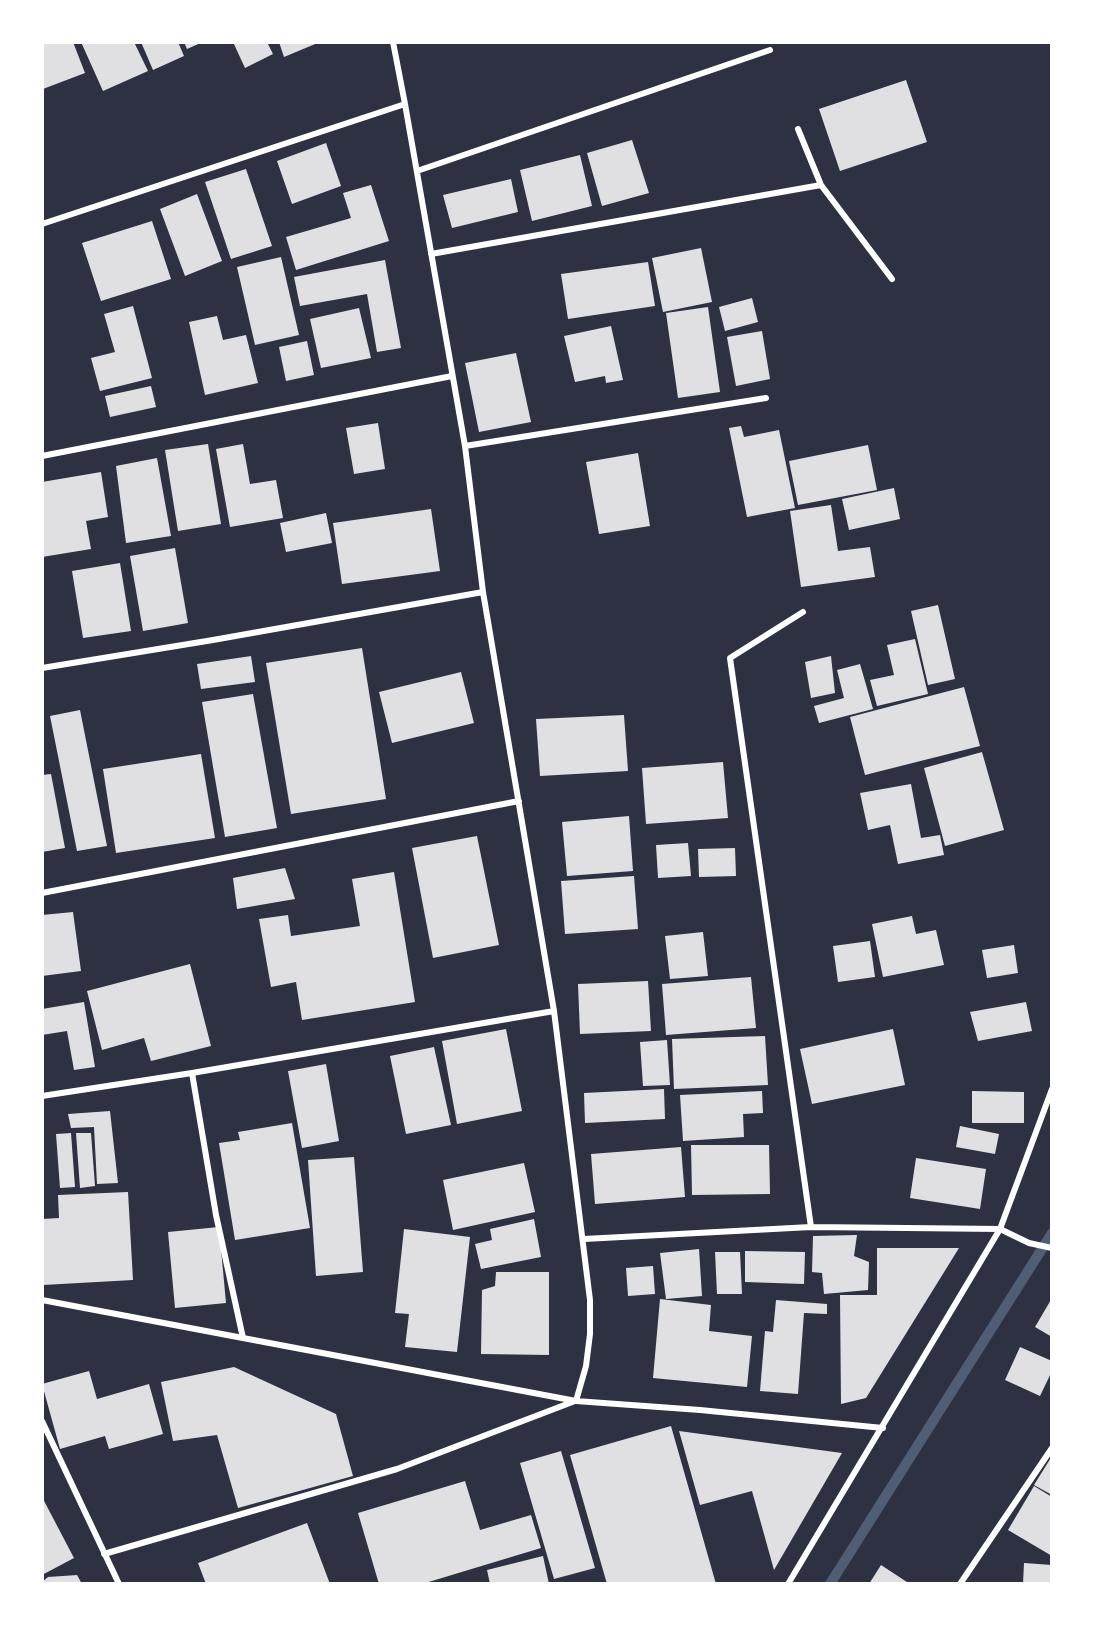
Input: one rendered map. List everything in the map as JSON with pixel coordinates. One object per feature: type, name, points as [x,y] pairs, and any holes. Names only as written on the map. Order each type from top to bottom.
[{"type":"street","points":[[393,42],[465,446],[483,592],[554,1011],[590,1300],[590,1334],[586,1365],[576,1401]]},
{"type":"street","points":[[417,171],[770,50]]},
{"type":"street","points":[[42,224],[405,104]]},
{"type":"street","points":[[798,129],[821,185],[892,279]]},
{"type":"street","points":[[430,254],[821,185]]},
{"type":"street","points":[[42,456],[452,376]]},
{"type":"street","points":[[465,446],[766,398]]},
{"type":"street","points":[[42,668],[483,592]]},
{"type":"street","points":[[803,612],[730,658],[811,1227]]},
{"type":"street","points":[[42,893],[519,801]]},
{"type":"street","points":[[42,1096],[192,1073],[554,1011]]},
{"type":"street","points":[[192,1073],[216,1215],[243,1338]]},
{"type":"street","points":[[788,1584],[1000,1229],[1052,1089]]},
{"type":"street","points":[[584,1239],[811,1227],[1000,1229],[1029,1243],[1052,1248]]},
{"type":"street","points":[[42,1300],[576,1401],[700,1410],[883,1428]]},
{"type":"street","points":[[104,1554],[397,1469],[576,1401]]},
{"type":"street","points":[[42,1421],[119,1584]]},
{"type":"street","points":[[960,1584],[1052,1448]]},
{"type":"building","points":[[42,42],[73,42],[85,73],[43,89]]},
{"type":"building","points":[[81,42],[134,42],[148,71],[103,91]]},
{"type":"building","points":[[141,42],[178,42],[184,56],[153,70]]},
{"type":"building","points":[[184,42],[203,42],[187,49]]},
{"type":"building","points":[[233,42],[267,42],[273,54],[245,68]]},
{"type":"building","points":[[279,42],[320,42],[284,57]]},
{"type":"building","points":[[906,80],[927,142],[840,171],[819,109]]},
{"type":"building","points":[[632,140],[649,193],[602,206],[587,153]]},
{"type":"building","points":[[326,143],[341,186],[292,204],[277,161]]},
{"type":"building","points":[[580,155],[592,206],[532,221],[520,170]]},
{"type":"building","points":[[246,169],[272,246],[231,259],[205,182]]},
{"type":"building","points":[[511,179],[518,212],[452,228],[443,195]]},
{"type":"building","points":[[371,185],[389,241],[296,270],[286,237],[351,218],[343,193]]},
{"type":"building","points":[[197,194],[222,261],[185,276],[160,209]]},
{"type":"building","points":[[152,221],[171,279],[101,301],[82,243]]},
{"type":"building","points":[[701,248],[712,302],[663,312],[652,258]]},
{"type":"building","points":[[281,257],[299,335],[255,345],[237,267]]},
{"type":"building","points":[[385,260],[401,348],[377,352],[367,294],[300,306],[294,277]]},
{"type":"building","points":[[648,262],[655,306],[568,319],[561,274]]},
{"type":"building","points":[[752,298],[758,322],[725,331],[719,307]]},
{"type":"building","points":[[133,306],[152,378],[100,391],[91,358],[115,352],[104,314]]},
{"type":"building","points":[[708,307],[720,392],[678,398],[666,313]]},
{"type":"building","points":[[359,308],[371,358],[321,368],[310,319]]},
{"type":"building","points":[[217,316],[223,340],[246,335],[258,383],[205,395],[189,322]]},
{"type":"building","points":[[611,326],[623,380],[606,383],[605,376],[575,382],[564,336]]},
{"type":"building","points":[[762,331],[770,379],[736,386],[727,337]]},
{"type":"building","points":[[307,341],[314,375],[286,381],[279,347]]},
{"type":"building","points":[[516,353],[531,422],[479,432],[465,363]]},
{"type":"building","points":[[151,386],[156,407],[110,417],[105,396]]},
{"type":"building","points":[[378,423],[385,469],[354,474],[346,428]]},
{"type":"building","points":[[741,426],[744,437],[779,430],[795,508],[747,517],[729,428]]},
{"type":"building","points":[[208,444],[221,524],[178,531],[165,450]]},
{"type":"building","points":[[243,444],[250,484],[276,480],[283,518],[230,527],[216,449]]},
{"type":"building","points":[[868,445],[877,490],[798,505],[789,461]]},
{"type":"building","points":[[638,453],[650,526],[599,534],[586,462]]},
{"type":"building","points":[[157,458],[171,536],[126,543],[116,466]]},
{"type":"building","points":[[101,472],[108,517],[86,521],[91,549],[42,557],[42,482]]},
{"type":"building","points":[[894,488],[900,519],[849,530],[842,499]]},
{"type":"building","points":[[831,505],[838,551],[870,547],[875,577],[801,587],[790,511]]},
{"type":"building","points":[[431,509],[440,571],[342,584],[333,523]]},
{"type":"building","points":[[326,513],[332,543],[286,552],[280,523]]},
{"type":"building","points":[[175,548],[188,623],[143,631],[130,556]]},
{"type":"building","points":[[120,563],[131,631],[83,638],[72,571]]},
{"type":"building","points":[[938,605],[955,679],[928,685],[911,611]]},
{"type":"building","points":[[915,639],[928,694],[877,706],[870,680],[894,675],[887,645]]},
{"type":"building","points":[[362,648],[386,799],[291,814],[266,663]]},
{"type":"building","points":[[251,656],[255,682],[201,689],[197,664]]},
{"type":"building","points":[[831,656],[835,693],[811,698],[805,662]]},
{"type":"building","points":[[860,664],[873,709],[819,723],[814,706],[844,698],[837,670]]},
{"type":"building","points":[[461,672],[474,723],[392,743],[379,692]]},
{"type":"building","points":[[964,687],[980,746],[865,775],[850,717]]},
{"type":"building","points":[[253,694],[277,828],[225,837],[202,702]]},
{"type":"building","points":[[80,710],[107,846],[77,851],[50,716]]},
{"type":"building","points":[[624,715],[628,771],[540,776],[536,719]]},
{"type":"building","points":[[982,752],[1004,830],[945,846],[924,768]]},
{"type":"building","points":[[201,754],[215,838],[116,853],[103,769]]},
{"type":"building","points":[[723,762],[728,818],[646,824],[642,768]]},
{"type":"building","points":[[51,774],[65,848],[42,852],[42,775]]},
{"type":"building","points":[[911,784],[921,838],[940,835],[944,855],[898,864],[890,825],[868,830],[860,793]]},
{"type":"building","points":[[629,816],[633,871],[567,876],[562,822]]},
{"type":"building","points":[[477,836],[499,945],[433,958],[412,848]]},
{"type":"building","points":[[688,843],[691,876],[658,878],[656,845]]},
{"type":"building","points":[[735,848],[736,876],[699,877],[698,849]]},
{"type":"building","points":[[285,868],[295,899],[237,909],[233,878]]},
{"type":"building","points":[[394,872],[415,1002],[302,1020],[296,982],[271,987],[259,919],[288,915],[291,936],[360,926],[352,879]]},
{"type":"building","points":[[634,876],[638,929],[565,934],[561,881]]},
{"type":"building","points":[[73,912],[81,971],[42,976],[42,915]]},
{"type":"building","points":[[912,916],[916,934],[936,930],[944,965],[883,977],[872,924]]},
{"type":"building","points":[[703,932],[708,976],[670,979],[665,936]]},
{"type":"building","points":[[870,941],[875,977],[838,982],[833,946]]},
{"type":"building","points":[[1014,945],[1018,973],[987,978],[982,950]]},
{"type":"building","points":[[190,964],[211,1046],[151,1061],[144,1038],[102,1050],[87,991]]},
{"type":"building","points":[[751,977],[756,1028],[666,1035],[662,984]]},
{"type":"building","points":[[648,981],[651,1031],[580,1034],[578,984]]},
{"type":"building","points":[[84,1002],[95,1067],[74,1070],[67,1031],[42,1035],[42,1009]]},
{"type":"building","points":[[1026,1002],[1032,1031],[978,1041],[970,1012]]},
{"type":"building","points":[[506,1029],[522,1111],[457,1124],[442,1041]]},
{"type":"building","points":[[893,1029],[905,1085],[812,1104],[800,1049]]},
{"type":"building","points":[[765,1036],[768,1085],[674,1089],[672,1039]]},
{"type":"building","points":[[667,1040],[670,1085],[643,1086],[640,1042]]},
{"type":"building","points":[[434,1047],[451,1125],[406,1134],[390,1056]]},
{"type":"building","points":[[326,1064],[339,1141],[302,1148],[288,1071]]},
{"type":"building","points":[[664,1089],[665,1119],[585,1123],[584,1093]]},
{"type":"building","points":[[762,1091],[763,1113],[743,1114],[744,1137],[683,1141],[680,1095]]},
{"type":"building","points":[[972,1091],[1024,1092],[1024,1123],[972,1123]]},
{"type":"building","points":[[110,1111],[118,1183],[97,1184],[94,1127],[71,1128],[68,1114]]},
{"type":"building","points":[[292,1123],[310,1228],[235,1240],[219,1143],[240,1140],[238,1132]]},
{"type":"building","points":[[960,1126],[999,1134],[995,1154],[956,1147]]},
{"type":"building","points":[[71,1133],[75,1187],[60,1188],[56,1134]]},
{"type":"building","points":[[76,1133],[91,1133],[95,1186],[80,1188]]},
{"type":"building","points":[[691,1145],[769,1145],[770,1194],[692,1195]]},
{"type":"building","points":[[681,1147],[685,1197],[595,1204],[591,1154]]},
{"type":"building","points":[[354,1157],[363,1272],[316,1276],[308,1160]]},
{"type":"building","points":[[916,1158],[986,1169],[980,1209],[910,1198]]},
{"type":"building","points":[[524,1163],[535,1212],[453,1230],[443,1180]]},
{"type":"building","points":[[128,1192],[133,1280],[43,1285],[42,1219],[59,1218],[58,1195]]},
{"type":"building","points":[[534,1219],[541,1257],[481,1269],[475,1244],[492,1240],[490,1229]]},
{"type":"building","points":[[219,1227],[226,1303],[175,1308],[168,1232]]},
{"type":"building","points":[[404,1229],[470,1237],[457,1352],[405,1347],[409,1314],[395,1313]]},
{"type":"building","points":[[857,1235],[854,1256],[869,1262],[868,1290],[824,1294],[822,1273],[812,1272],[813,1236]]},
{"type":"building","points":[[877,1248],[959,1248],[866,1398],[841,1404],[840,1295],[877,1295]]},
{"type":"building","points":[[699,1249],[702,1296],[666,1299],[660,1253]]},
{"type":"building","points":[[745,1251],[805,1252],[804,1284],[745,1282]]},
{"type":"building","points":[[715,1252],[740,1252],[742,1294],[717,1294]]},
{"type":"building","points":[[653,1266],[655,1294],[628,1296],[626,1268]]},
{"type":"building","points":[[496,1272],[549,1272],[549,1355],[481,1354],[482,1290],[495,1286]]},
{"type":"building","points":[[1052,1298],[1052,1337],[1035,1327]]},
{"type":"building","points":[[660,1299],[711,1305],[709,1331],[752,1336],[747,1387],[653,1378]]},
{"type":"building","points":[[776,1300],[827,1304],[827,1314],[804,1313],[798,1394],[760,1391],[765,1331],[773,1332]]},
{"type":"building","points":[[1020,1347],[1052,1361],[1052,1371],[1040,1396],[1005,1380]]},
{"type":"building","points":[[234,1367],[336,1414],[353,1476],[238,1508],[217,1435],[173,1441],[161,1382]]},
{"type":"building","points":[[89,1371],[97,1399],[149,1384],[163,1434],[109,1449],[105,1436],[60,1449],[42,1384]]},
{"type":"building","points":[[671,1426],[716,1584],[607,1584],[570,1455]]},
{"type":"building","points":[[679,1431],[842,1453],[774,1570],[752,1491],[700,1505]]},
{"type":"building","points":[[561,1451],[595,1568],[554,1579],[520,1463]]},
{"type":"building","points":[[1052,1456],[1052,1495],[1034,1485]]},
{"type":"building","points":[[465,1481],[480,1530],[531,1515],[541,1548],[422,1584],[379,1584],[358,1513]]},
{"type":"building","points":[[1034,1486],[1052,1497],[1052,1556],[1008,1530]]},
{"type":"building","points":[[42,1497],[74,1558],[42,1575]]},
{"type":"building","points":[[307,1523],[330,1584],[206,1584],[198,1563]]},
{"type":"building","points":[[543,1556],[549,1584],[490,1584],[487,1570]]},
{"type":"building","points":[[1024,1563],[1052,1565],[1052,1584],[1023,1584]]},
{"type":"building","points":[[881,1565],[910,1584],[869,1584]]},
{"type":"building","points":[[77,1575],[82,1584],[42,1584],[48,1577]]},
{"type":"waterway","points":[[830,1584],[1052,1233]]}]
